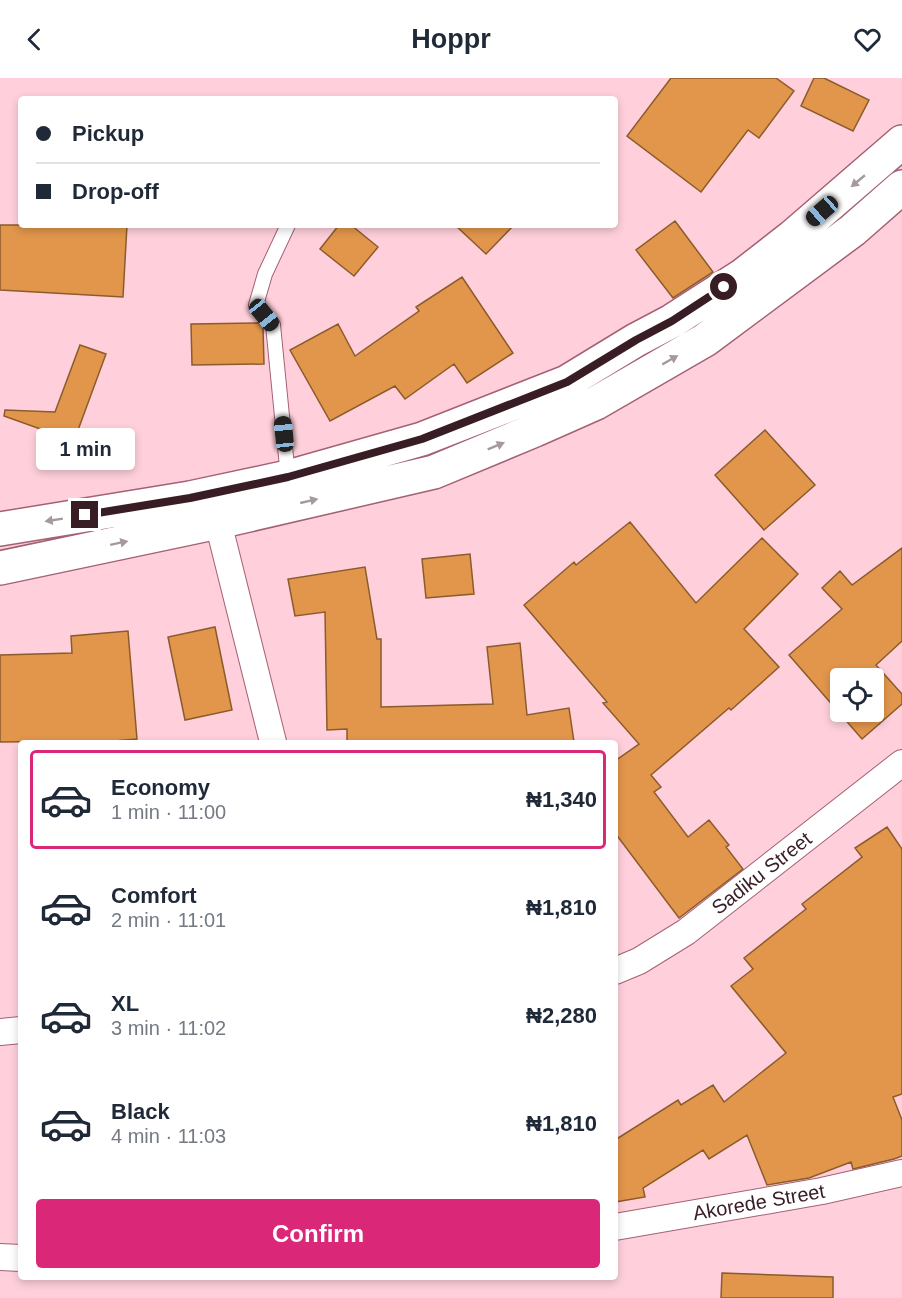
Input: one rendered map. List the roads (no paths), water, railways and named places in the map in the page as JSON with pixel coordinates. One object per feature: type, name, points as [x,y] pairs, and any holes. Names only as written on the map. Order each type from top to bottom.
[{"type":"main road","points":[[0,529],[190,498],[288,477],[422,439],[567,382],[672,321],[742,276],[792,237],[902,142]]},
{"type":"main road","points":[[0,568],[218,522],[434,472],[535,430],[596,403],[705,340],[853,230],[902,187]]},
{"type":"street","points":[[218,522],[272,740]]},
{"type":"street","name":"Sadiku Street","points":[[618,969],[639,961],[686,932],[902,763]]},
{"type":"street","points":[[0,1032],[18,1030]]},
{"type":"street","name":"Akorede Street","points":[[618,1226],[822,1191],[902,1173]]},
{"type":"street","points":[[0,1257],[18,1258]]},
{"type":"lane","points":[[287,228],[265,274],[256,305],[273,325],[288,477]]}]
